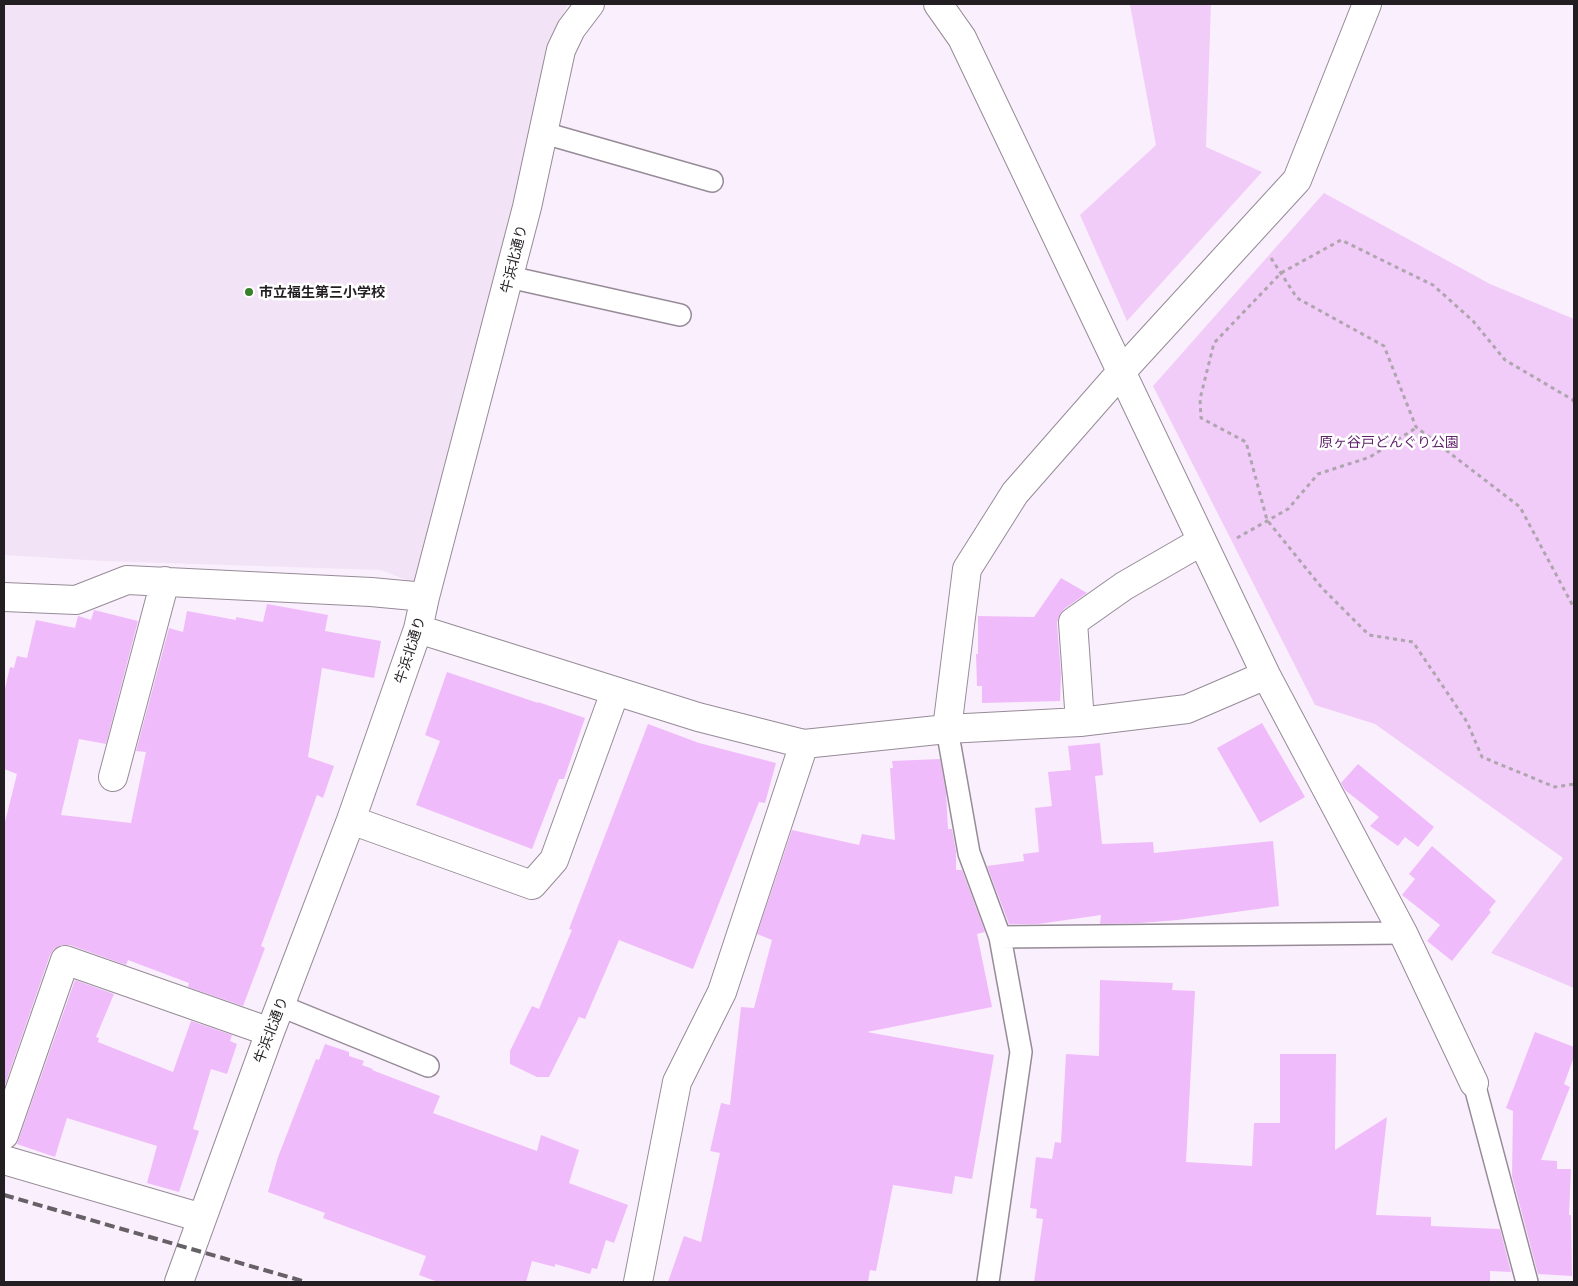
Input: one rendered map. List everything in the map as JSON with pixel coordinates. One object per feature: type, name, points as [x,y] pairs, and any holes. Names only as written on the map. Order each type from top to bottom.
[{"type":"street","name":"牛浜北通り","points":[[179,1282],[270,1032],[352,820],[418,629],[509,278],[544,133],[561,50],[571,29],[590,4]]},
{"type":"street","points":[[938,4],[962,38],[1266,675],[1403,933],[1474,1083]]},
{"type":"street","points":[[947,729],[967,569],[1015,493],[1122,371],[1297,180],[1367,4]]},
{"type":"street","points":[[1080,722],[1073,622],[1124,586],[1202,541]]},
{"type":"street","points":[[4,597],[76,600],[127,580],[370,592],[425,597]]},
{"type":"street","points":[[113,776],[165,581]]},
{"type":"street","points":[[418,629],[698,717],[804,744],[947,729],[1080,722],[1187,709],[1266,675]]},
{"type":"street","points":[[352,820],[532,886],[554,860],[615,692]]},
{"type":"street","points":[[638,1282],[677,1082],[722,992],[804,744]]},
{"type":"street","points":[[4,1135],[65,960],[270,1032]]},
{"type":"street","points":[[4,1160],[202,1218]]},
{"type":"lane","points":[[544,133],[712,181]]},
{"type":"lane","points":[[509,278],[680,315]]},
{"type":"lane","points":[[947,729],[969,853],[1000,937],[1021,1052],[988,1282]]},
{"type":"lane","points":[[1000,937],[1403,933]]},
{"type":"lane","points":[[280,1006],[428,1066]]},
{"type":"lane","points":[[1474,1083],[1527,1282]]},
{"type":"path","points":[[1252,229],[1297,298],[1384,346],[1416,428],[1520,507],[1574,608]]},
{"type":"path","points":[[1574,402],[1505,360],[1473,321],[1433,285],[1342,240],[1281,273],[1214,343],[1200,399],[1201,418],[1246,442],[1267,520],[1322,588],[1369,635],[1413,642],[1466,722],[1482,757],[1555,787],[1574,784]]},
{"type":"path","points":[[1267,520],[1288,509],[1318,474],[1370,457],[1416,428]]},
{"type":"shaded area","name":"市立福生第三小学校","points":[[4,4],[567,4],[544,77],[505,234],[483,351],[424,587],[381,570],[103,561],[4,555]]},
{"type":"green space","points":[[1126,4],[1211,4],[1206,147],[1262,172],[1127,321],[1080,215],[1156,145],[1130,5]]},
{"type":"green space","name":"原ヶ谷戸どんぐり公園","points":[[1324,193],[1490,284],[1574,319],[1574,988],[1491,953],[1563,858],[1375,724],[1315,705],[1153,386]]},
{"type":"building","points":[[1061,578],[1087,593],[1064,609],[1057,623],[1061,674],[1060,701],[982,703],[982,686],[977,686],[978,616],[1034,617]]},
{"type":"building","points":[[267,604],[328,615],[325,631],[381,641],[374,678],[322,668],[308,757],[334,766],[323,798],[317,795],[261,946],[265,948],[243,1006],[188,987],[189,983],[128,960],[126,965],[70,945],[62,945],[54,949],[50,955],[4,1088],[4,826],[17,774],[4,769],[4,693],[10,667],[14,668],[17,656],[27,658],[36,620],[75,628],[78,616],[91,620],[94,610],[138,621],[106,744],[79,739],[61,815],[131,823],[146,752],[136,751],[169,628],[183,632],[187,611],[236,620],[236,617],[263,622]]},
{"type":"building","points":[[447,672],[585,718],[564,779],[559,779],[532,849],[416,805],[440,741],[425,735]]},
{"type":"building","points":[[1262,723],[1305,797],[1260,823],[1217,748]]},
{"type":"building","points":[[648,724],[699,743],[776,763],[765,803],[759,802],[693,969],[619,940],[585,1019],[579,1017],[549,1077],[537,1077],[510,1064],[510,1051],[532,1006],[539,1009],[572,930],[569,929]]},
{"type":"building","points":[[1100,743],[1103,775],[1095,776],[1102,844],[1153,842],[1154,853],[1273,841],[1279,906],[1178,920],[1140,923],[1100,924],[1101,915],[1038,924],[1009,924],[987,866],[1024,861],[1023,854],[1039,852],[1035,808],[1052,806],[1048,772],[1071,770],[1068,746]]},
{"type":"building","points":[[940,759],[946,792],[948,829],[952,829],[956,851],[956,870],[962,870],[985,932],[977,934],[992,1007],[867,1032],[994,1055],[972,1179],[955,1176],[952,1194],[893,1185],[876,1271],[870,1270],[868,1282],[668,1282],[684,1236],[701,1242],[720,1153],[710,1151],[721,1103],[730,1105],[741,1007],[754,1008],[772,940],[757,934],[792,830],[859,845],[862,834],[895,840],[890,768],[893,768],[892,761]]},
{"type":"building","points":[[1358,764],[1434,827],[1418,847],[1405,837],[1398,846],[1370,826],[1379,817],[1345,790],[1341,783]]},
{"type":"building","points":[[1432,846],[1496,901],[1489,910],[1491,912],[1452,961],[1427,941],[1440,925],[1402,895],[1415,879],[1409,874]]},
{"type":"building","points":[[75,980],[114,994],[96,1037],[99,1038],[98,1042],[173,1072],[191,1021],[232,1035],[230,1041],[237,1044],[227,1074],[211,1069],[193,1129],[199,1131],[179,1192],[147,1183],[157,1146],[67,1118],[55,1157],[17,1144]]},
{"type":"building","points":[[1100,980],[1173,983],[1172,990],[1195,991],[1186,1162],[1252,1166],[1254,1123],[1280,1123],[1280,1054],[1336,1054],[1335,1150],[1387,1117],[1376,1215],[1431,1217],[1431,1226],[1500,1229],[1511,1272],[1490,1271],[1490,1282],[1034,1282],[1043,1219],[1036,1218],[1037,1209],[1030,1208],[1036,1157],[1052,1159],[1055,1142],[1061,1143],[1066,1054],[1099,1056]]},
{"type":"building","points":[[1535,1032],[1574,1047],[1574,1057],[1564,1084],[1570,1087],[1541,1160],[1557,1161],[1557,1169],[1571,1169],[1569,1215],[1571,1215],[1572,1276],[1538,1274],[1512,1176],[1513,1111],[1506,1108]]},
{"type":"building","points":[[325,1044],[349,1052],[349,1056],[364,1061],[362,1065],[372,1070],[440,1096],[433,1113],[537,1151],[541,1135],[579,1150],[569,1183],[628,1205],[614,1243],[606,1240],[597,1269],[592,1268],[590,1274],[555,1264],[555,1267],[532,1261],[526,1282],[438,1282],[419,1275],[426,1256],[323,1218],[325,1213],[268,1192],[278,1157],[316,1059],[319,1060]]},
{"type":"railway","points":[[4,1195],[306,1282]]},
{"type":"place","name":"市立福生第三小学校","points":[[249,292]]}]
